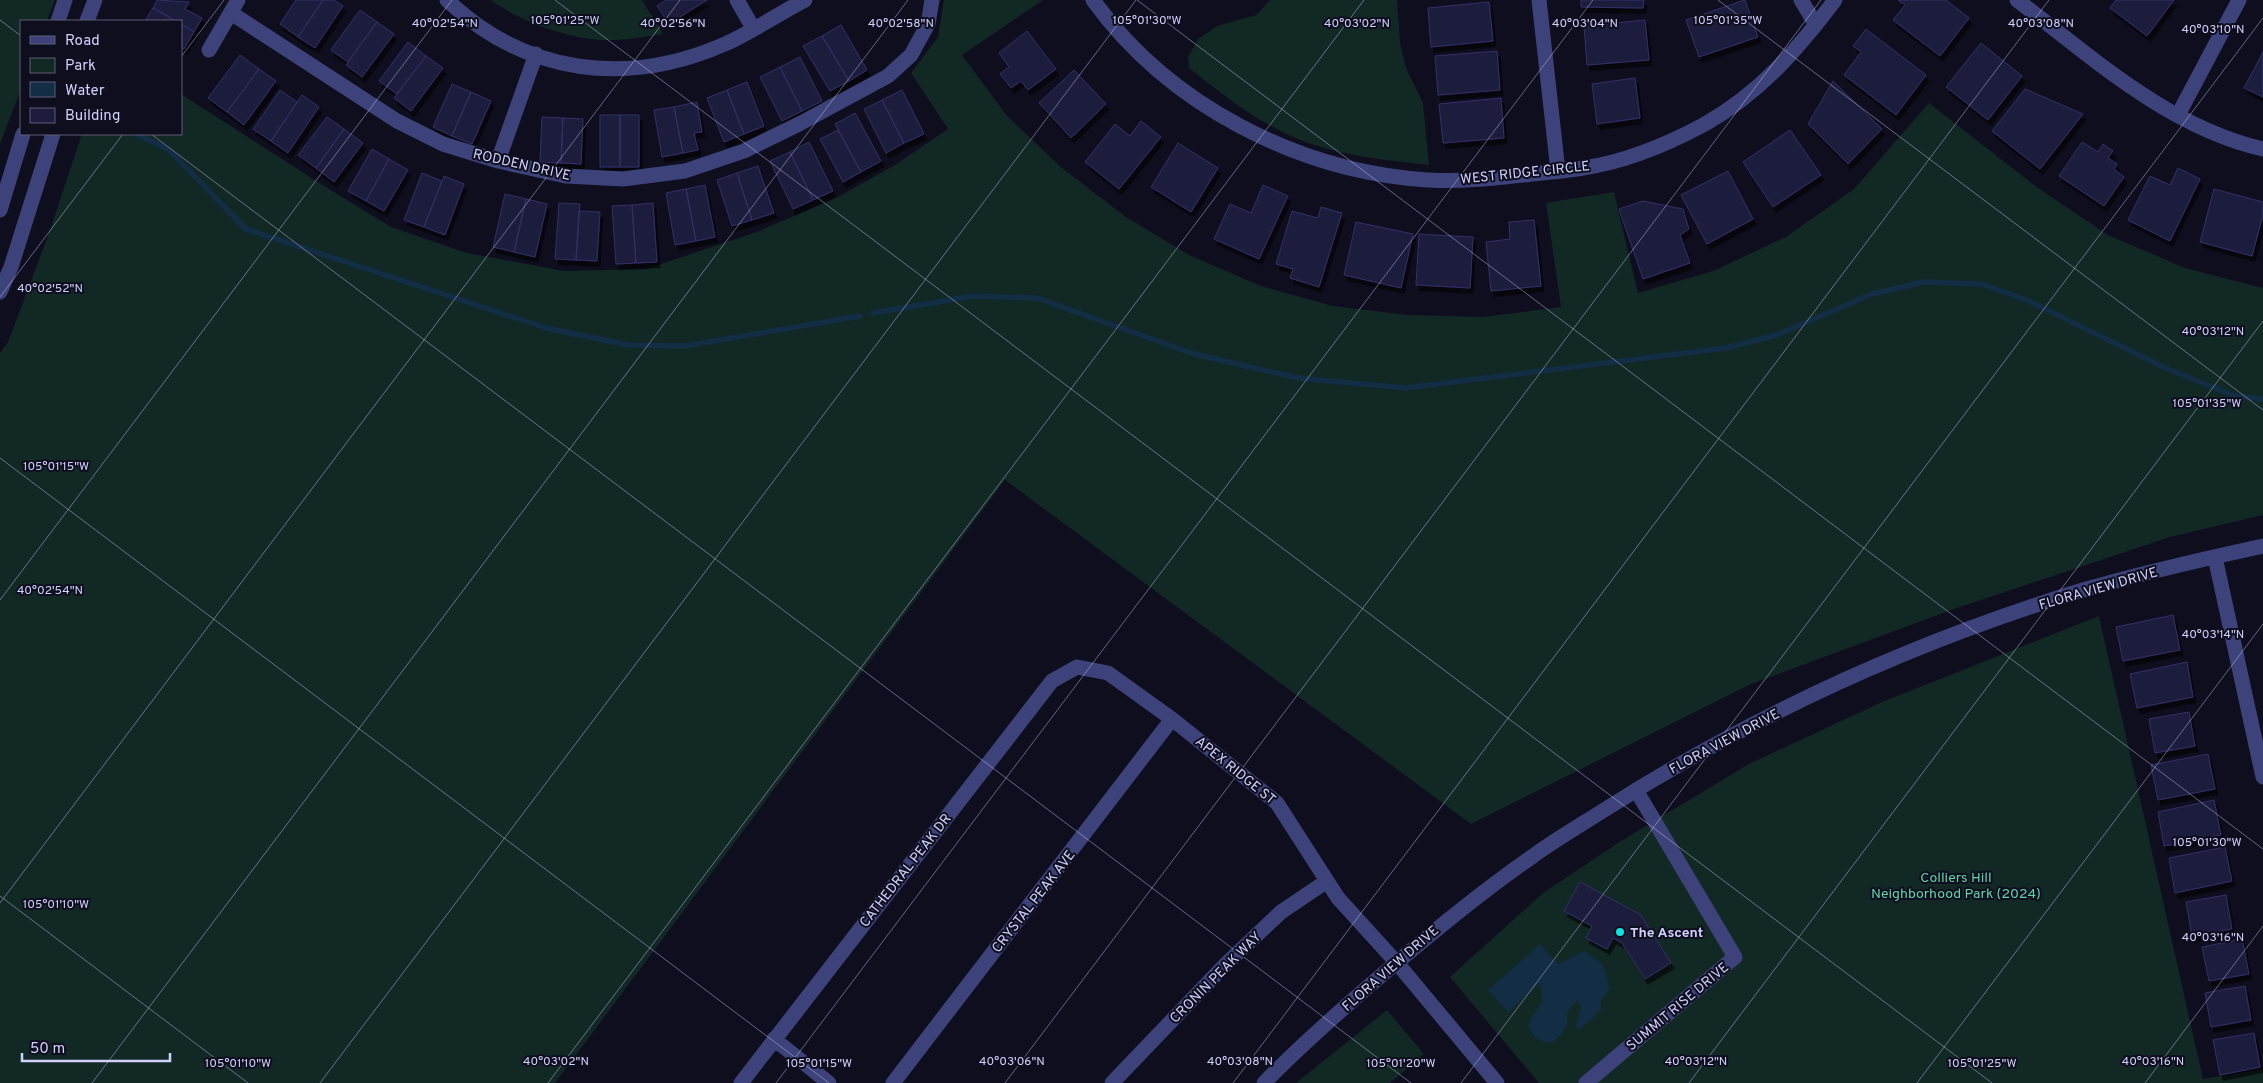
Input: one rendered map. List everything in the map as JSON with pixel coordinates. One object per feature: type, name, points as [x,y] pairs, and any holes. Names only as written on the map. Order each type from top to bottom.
[{"type":"street","points":[[58,20],[65,0]]},
{"type":"street","points":[[87,20],[95,0]]},
{"type":"street","points":[[447,0],[465,17],[515,48],[566,64],[615,70],[651,67],[690,57],[726,43],[805,0]]},
{"type":"street","points":[[737,0],[753,28]]},
{"type":"street","name":"RODDEN DRIVE","points":[[235,6],[397,121],[443,144],[498,161],[566,176],[623,179],[685,170],[744,151],[888,76],[911,55],[928,24],[932,0]]},
{"type":"street","name":"WEST RIDGE CIRCLE","points":[[1093,0],[1130,44],[1178,87],[1238,126],[1302,154],[1375,174],[1429,180],[1484,179],[1609,163],[1671,140],[1705,124],[1747,96],[1782,65],[1835,0]]},
{"type":"street","points":[[1539,0],[1558,171]]},
{"type":"street","points":[[1801,0],[1816,25]]},
{"type":"street","points":[[2017,0],[2155,103],[2218,136],[2263,149]]},
{"type":"street","points":[[2178,115],[2239,0]]},
{"type":"street","points":[[209,50],[235,6]]},
{"type":"street","points":[[498,161],[536,54]]},
{"type":"street","points":[[0,210],[23,135]]},
{"type":"street","points":[[0,292],[11,267],[53,135]]},
{"type":"street","name":"FLORA VIEW DRIVE","points":[[1264,1083],[1312,1035],[1442,924],[1534,855],[1636,790],[1757,722],[1819,690],[1988,622],[2084,590],[2263,546]]},
{"type":"street","points":[[2215,557],[2263,778]]},
{"type":"street","name":"APEX RIDGE ST","points":[[1076,667],[1108,674],[1172,719],[1278,803],[1338,898],[1397,963],[1497,1083]]},
{"type":"street","name":"CATHEDRAL PEAK DR","points":[[741,1083],[1052,681],[1076,667]]},
{"type":"street","name":"CRYSTAL PEAK AVE","points":[[893,1083],[1172,719]]},
{"type":"street","name":"SUMMIT RISE DRIVE","points":[[1586,1083],[1735,957],[1636,790]]},
{"type":"street","name":"CRONIN PEAK WAY","points":[[1112,1083],[1225,965],[1281,912],[1327,881]]},
{"type":"street","points":[[774,1039],[829,1083]]},
{"type":"green space","points":[[0,0],[55,0],[47,20],[20,20],[20,92],[0,144]]},
{"type":"green space","points":[[491,0],[642,0],[663,34],[617,40],[601,40],[568,35],[519,17]]},
{"type":"green space","points":[[944,0],[1043,0],[962,55],[1007,116],[1062,168],[1126,217],[1189,255],[1261,286],[1333,306],[1408,315],[1483,317],[1561,307],[1546,203],[1614,192],[1638,293],[1713,271],[1786,237],[1854,189],[1929,103],[2038,188],[2108,235],[2185,268],[2263,288],[2263,515],[2170,537],[1954,609],[1751,684],[1471,824],[1005,480],[555,1083],[0,1083],[0,353],[8,342],[48,236],[82,135],[182,135],[182,95],[391,227],[467,253],[564,271],[646,269],[757,232],[836,198],[895,165],[948,129],[911,73],[938,37]]},
{"type":"green space","points":[[1270,0],[1397,0],[1400,43],[1406,68],[1423,103],[1429,165],[1376,159],[1341,152],[1291,136],[1250,114],[1189,68],[1188,57],[1198,39],[1217,26],[1256,15]]},
{"type":"green space","name":"Colliers Hill Neighborhood Park (2024)","points":[[2099,616],[2203,1079],[2263,1069],[2263,1083],[1539,1083],[1450,977],[1543,893],[1621,841],[1749,764],[1882,702]]},
{"type":"green space","points":[[1387,1010],[1424,1054],[1390,1083],[1296,1083]]},
{"type":"water","points":[[1540,944],[1558,964],[1584,951],[1603,964],[1610,989],[1601,1000],[1601,1010],[1579,1030],[1575,1027],[1581,1007],[1577,1000],[1567,1013],[1567,1025],[1561,1035],[1553,1042],[1544,1042],[1535,1037],[1529,1028],[1531,1018],[1542,1002],[1542,992],[1539,984],[1508,1012],[1488,990]]},
{"type":"building","points":[[157,0],[189,2],[185,9],[202,18],[194,32],[182,25],[182,20],[174,20],[153,8]]},
{"type":"building","points":[[296,0],[323,0],[298,37],[280,24]]},
{"type":"building","points":[[323,0],[334,0],[343,6],[315,48],[298,37]]},
{"type":"building","points":[[666,0],[707,0],[669,24],[657,6]]},
{"type":"building","points":[[1581,0],[1644,0],[1643,8],[1581,7]]},
{"type":"building","points":[[1745,0],[1758,37],[1699,57],[1686,20]]},
{"type":"building","points":[[1898,0],[1946,0],[1969,18],[1940,56],[1893,20],[1905,5]]},
{"type":"building","points":[[2116,0],[2174,0],[2147,36],[2110,8]]},
{"type":"building","points":[[1489,2],[1493,41],[1431,47],[1428,8]]},
{"type":"building","points":[[153,8],[174,20],[146,20]]},
{"type":"building","points":[[360,10],[377,22],[348,62],[331,50]]},
{"type":"building","points":[[1645,20],[1649,60],[1587,65],[1584,26]]},
{"type":"building","points":[[377,22],[394,34],[362,77],[346,65]]},
{"type":"building","points":[[182,25],[194,32],[184,49],[182,48]]},
{"type":"building","points":[[841,25],[867,70],[849,81],[822,36]]},
{"type":"building","points":[[1866,29],[1926,75],[1896,115],[1844,75],[1861,52],[1853,46]]},
{"type":"building","points":[[1027,31],[1056,69],[1028,90],[1021,81],[1011,88],[1000,74],[1009,67],[999,53]]},
{"type":"building","points":[[822,36],[849,81],[830,91],[803,46]]},
{"type":"building","points":[[408,42],[426,56],[397,94],[379,81]]},
{"type":"building","points":[[1981,43],[2022,76],[1988,120],[1946,87]]},
{"type":"building","points":[[1497,51],[1500,90],[1438,95],[1435,56]]},
{"type":"building","points":[[2263,52],[2263,97],[2244,88]]},
{"type":"building","points":[[240,55],[259,69],[227,112],[208,98]]},
{"type":"building","points":[[426,56],[443,68],[411,111],[394,98]]},
{"type":"building","points":[[800,57],[822,101],[802,111],[780,67]]},
{"type":"building","points":[[780,67],[802,111],[782,121],[760,77]]},
{"type":"building","points":[[259,69],[276,81],[244,125],[227,112]]},
{"type":"building","points":[[1074,70],[1106,104],[1071,138],[1039,103]]},
{"type":"building","points":[[1635,78],[1640,118],[1597,124],[1592,84]]},
{"type":"building","points":[[1833,81],[1882,129],[1848,164],[1808,124]]},
{"type":"building","points":[[747,82],[764,126],[744,134],[727,90]]},
{"type":"building","points":[[452,84],[471,92],[452,136],[433,127]]},
{"type":"building","points":[[2025,89],[2083,114],[2040,169],[1992,131]]},
{"type":"building","points":[[280,90],[297,102],[271,141],[253,129]]},
{"type":"building","points":[[727,90],[744,134],[724,142],[707,98]]},
{"type":"building","points":[[902,90],[924,134],[904,143],[882,100]]},
{"type":"building","points":[[471,92],[491,101],[472,144],[452,136]]},
{"type":"building","points":[[302,95],[319,107],[288,153],[271,141]]},
{"type":"building","points":[[1501,98],[1504,138],[1443,143],[1439,104]]},
{"type":"building","points":[[882,100],[904,143],[886,153],[864,109]]},
{"type":"building","points":[[697,102],[702,132],[694,133],[698,150],[683,153],[674,107]]},
{"type":"building","points":[[674,107],[683,153],[662,157],[654,110]]},
{"type":"building","points":[[855,113],[881,161],[861,172],[835,124]]},
{"type":"building","points":[[600,115],[620,115],[620,167],[600,167]]},
{"type":"building","points":[[620,115],[639,115],[639,167],[620,167]]},
{"type":"building","points":[[327,117],[344,129],[316,168],[298,155]]},
{"type":"building","points":[[542,117],[563,118],[561,163],[540,162]]},
{"type":"building","points":[[563,118],[583,119],[581,164],[561,163]]},
{"type":"building","points":[[1141,121],[1161,137],[1119,189],[1085,162],[1115,124],[1130,136]]},
{"type":"building","points":[[344,129],[363,143],[334,182],[316,168]]},
{"type":"building","points":[[838,130],[861,172],[843,182],[820,139]]},
{"type":"building","points":[[1790,130],[1821,175],[1773,207],[1743,162]]},
{"type":"building","points":[[809,142],[833,191],[813,200],[790,152]]},
{"type":"building","points":[[2082,142],[2098,152],[2103,144],[2113,151],[2108,158],[2117,164],[2114,169],[2124,177],[2104,206],[2059,176]]},
{"type":"building","points":[[1178,143],[1218,168],[1191,212],[1151,187]]},
{"type":"building","points":[[372,149],[389,159],[366,201],[348,191]]},
{"type":"building","points":[[790,152],[813,200],[793,209],[770,161]]},
{"type":"building","points":[[389,159],[408,170],[384,211],[366,201]]},
{"type":"building","points":[[758,166],[774,213],[752,220],[737,173]]},
{"type":"building","points":[[2178,168],[2200,179],[2170,241],[2128,220],[2150,176],[2170,185]]},
{"type":"building","points":[[1728,171],[1753,219],[1707,244],[1681,195]]},
{"type":"building","points":[[422,173],[442,181],[424,227],[404,220]]},
{"type":"building","points":[[737,173],[752,220],[732,226],[717,180]]},
{"type":"building","points":[[444,176],[464,184],[445,235],[424,227]]},
{"type":"building","points":[[705,185],[715,237],[696,241],[686,189]]},
{"type":"building","points":[[1263,185],[1288,196],[1259,259],[1214,239],[1230,204],[1251,213]]},
{"type":"building","points":[[686,189],[696,241],[675,245],[666,193]]},
{"type":"building","points":[[2214,189],[2263,202],[2263,215],[2252,256],[2200,242]]},
{"type":"building","points":[[505,194],[526,199],[514,252],[493,247]]},
{"type":"building","points":[[526,199],[547,204],[535,257],[514,252]]},
{"type":"building","points":[[1643,201],[1683,209],[1689,229],[1680,235],[1690,263],[1643,279],[1619,209]]},
{"type":"building","points":[[559,203],[580,204],[576,260],[555,259]]},
{"type":"building","points":[[653,203],[657,262],[636,263],[632,205]]},
{"type":"building","points":[[632,205],[636,263],[616,264],[612,206]]},
{"type":"building","points":[[1321,207],[1342,213],[1319,287],[1290,278],[1293,269],[1276,264],[1292,211],[1318,218]]},
{"type":"building","points":[[579,211],[600,212],[597,261],[576,260]]},
{"type":"building","points":[[1534,220],[1541,286],[1491,291],[1486,242],[1510,239],[1509,222]]},
{"type":"building","points":[[1356,222],[1413,234],[1401,288],[1344,275]]},
{"type":"building","points":[[1419,234],[1473,237],[1470,288],[1416,285]]},
{"type":"building","points":[[2173,615],[2180,650],[2123,661],[2116,627]]},
{"type":"building","points":[[2187,662],[2193,697],[2137,708],[2130,674]]},
{"type":"building","points":[[2189,712],[2195,746],[2155,753],[2149,719]]},
{"type":"building","points":[[2208,754],[2215,789],[2158,800],[2151,765]]},
{"type":"building","points":[[2214,800],[2221,835],[2164,846],[2158,812]]},
{"type":"building","points":[[2225,847],[2232,881],[2175,893],[2169,858]]},
{"type":"building","name":"The Ascent","points":[[1580,882],[1641,915],[1671,963],[1645,979],[1622,943],[1613,938],[1607,949],[1586,938],[1592,926],[1564,911]]},
{"type":"building","points":[[2226,895],[2232,929],[2192,936],[2186,902]]},
{"type":"building","points":[[2242,939],[2249,974],[2209,981],[2202,947]]},
{"type":"building","points":[[2245,986],[2251,1020],[2211,1027],[2205,993]]},
{"type":"building","points":[[2254,1033],[2260,1067],[2220,1075],[2213,1040]]},
{"type":"waterway","points":[[138,135],[168,149],[246,229],[546,328],[628,345],[685,346],[860,316]]},
{"type":"waterway","points":[[873,313],[973,296],[1037,298],[1194,354],[1298,378],[1406,388],[1726,348],[1777,335],[1872,294],[1924,282],[1982,284],[2029,301],[2165,368],[2235,396],[2263,399]]},
{"type":"place","name":"The Ascent","points":[[1620,932]]}]
